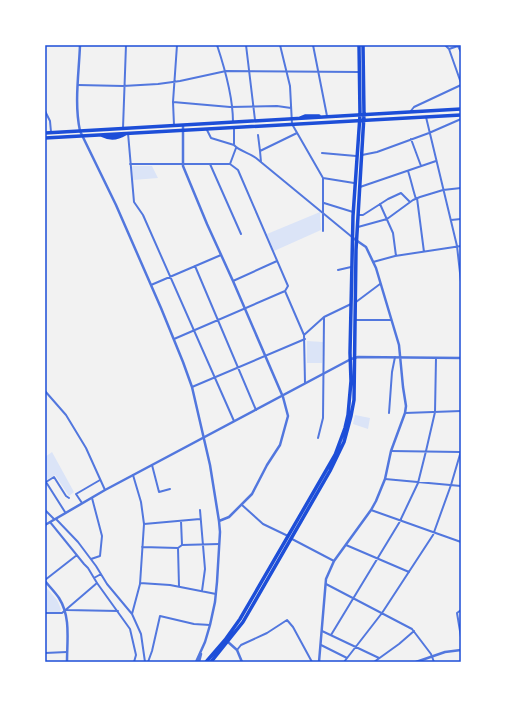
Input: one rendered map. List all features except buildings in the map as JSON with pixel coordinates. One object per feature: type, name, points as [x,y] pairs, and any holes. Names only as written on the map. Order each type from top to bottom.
[{"type":"highway","points":[[358,45],[362,115]]},
{"type":"highway","points":[[211,662],[243,622],[331,462],[340,444],[348,415],[355,320],[353,303],[360,187],[363,45]]},
{"type":"highway","points":[[45,133],[299,119],[305,116],[314,115],[325,117],[461,109]]},
{"type":"highway","points":[[45,138],[361,120],[403,120],[411,117],[461,115]]},
{"type":"highway","points":[[353,358],[353,238],[356,183],[360,155]]},
{"type":"highway","points":[[206,662],[225,640],[240,619],[290,537]]},
{"type":"street","points":[[80,45],[78,85],[78,122],[80,131],[116,205],[152,285],[192,387],[210,465],[219,521],[219,544],[216,594],[210,625],[199,662]]},
{"type":"street","points":[[122,128],[126,45]]},
{"type":"street","points":[[174,126],[173,102],[177,45]]},
{"type":"street","points":[[217,45],[226,70],[233,122]]},
{"type":"street","points":[[246,45],[256,121]]},
{"type":"street","points":[[280,45],[291,90],[292,124],[323,178],[323,231]]},
{"type":"street","points":[[313,45],[325,117]]},
{"type":"street","points":[[358,45],[363,45]]},
{"type":"street","points":[[409,112],[414,107],[461,84],[449,49],[445,45]]},
{"type":"street","points":[[449,49],[458,46],[461,52]]},
{"type":"street","points":[[78,85],[123,86],[174,82],[226,70],[360,72]]},
{"type":"street","points":[[173,102],[232,107],[254,106],[291,108]]},
{"type":"street","points":[[45,111],[50,121],[51,133]]},
{"type":"street","points":[[426,116],[457,246],[461,282]]},
{"type":"street","points":[[322,153],[360,155],[376,152],[429,133],[461,119]]},
{"type":"street","points":[[183,126],[182,164],[282,395],[288,416],[282,441],[267,465],[252,494],[229,518],[219,521]]},
{"type":"street","points":[[234,128],[234,145],[236,148],[250,154],[261,162],[366,247],[373,262],[399,345],[406,406],[405,413],[392,451],[385,479],[376,501],[334,561],[329,572],[326,584],[319,662]]},
{"type":"street","points":[[206,129],[211,138],[234,145]]},
{"type":"street","points":[[260,151],[297,132]]},
{"type":"street","points":[[127,134],[134,202],[143,215],[234,422]]},
{"type":"street","points":[[258,135],[261,162]]},
{"type":"street","points":[[411,139],[421,166]]},
{"type":"street","points":[[230,164],[236,148]]},
{"type":"street","points":[[360,187],[436,161]]},
{"type":"street","points":[[130,164],[230,164],[238,170],[288,286],[285,291],[173,339]]},
{"type":"street","points":[[210,164],[241,234]]},
{"type":"street","points":[[408,171],[414,188],[413,191],[416,199],[424,252]]},
{"type":"street","points":[[323,178],[356,183]]},
{"type":"street","points":[[358,227],[387,219],[416,199],[443,190],[461,188]]},
{"type":"street","points":[[358,215],[363,215],[401,193],[410,202]]},
{"type":"street","points":[[324,203],[354,212]]},
{"type":"street","points":[[380,204],[393,232],[396,256]]},
{"type":"street","points":[[451,220],[461,219]]},
{"type":"street","points":[[373,262],[396,256],[461,246]]},
{"type":"street","points":[[152,285],[222,255]]},
{"type":"street","points":[[233,281],[277,261]]},
{"type":"street","points":[[195,266],[256,410]]},
{"type":"street","points":[[338,270],[352,267]]},
{"type":"street","points":[[304,335],[324,317],[353,303],[380,284]]},
{"type":"street","points":[[285,291],[305,339],[305,383]]},
{"type":"street","points":[[318,438],[323,418],[324,317]]},
{"type":"street","points":[[355,320],[391,320]]},
{"type":"street","points":[[192,387],[305,339]]},
{"type":"street","points":[[389,413],[392,372],[395,357]]},
{"type":"street","points":[[48,523],[92,497],[353,358],[461,358]]},
{"type":"street","points":[[331,635],[400,521],[418,483],[435,412],[436,358]]},
{"type":"street","points":[[45,391],[66,415],[86,448],[105,490]]},
{"type":"street","points":[[405,413],[461,411]]},
{"type":"street","points":[[344,662],[382,613],[434,533],[461,452],[392,451]]},
{"type":"street","points":[[152,465],[159,492],[170,489]]},
{"type":"street","points":[[132,614],[140,583],[144,524],[141,502],[133,476]]},
{"type":"street","points":[[65,512],[46,482],[54,477],[66,496],[69,498]]},
{"type":"street","points":[[385,479],[461,486]]},
{"type":"street","points":[[82,504],[76,494],[100,480]]},
{"type":"street","points":[[91,559],[100,556],[102,536],[92,497]]},
{"type":"street","points":[[242,505],[263,524],[334,561]]},
{"type":"street","points":[[45,510],[69,532],[91,559],[107,584],[132,614],[141,634],[146,662]]},
{"type":"street","points":[[200,510],[205,569],[202,591]]},
{"type":"street","points":[[371,510],[461,542]]},
{"type":"street","points":[[144,524],[200,519]]},
{"type":"street","points":[[45,520],[88,568],[130,629],[136,655],[135,661]]},
{"type":"street","points":[[181,521],[182,545]]},
{"type":"street","points":[[142,547],[178,548],[182,545],[219,544]]},
{"type":"street","points":[[346,545],[409,572]]},
{"type":"street","points":[[178,548],[179,587]]},
{"type":"street","points":[[67,662],[68,621],[65,610],[59,598],[45,580],[77,554]]},
{"type":"street","points":[[94,578],[101,574]]},
{"type":"street","points":[[45,613],[62,613],[97,583]]},
{"type":"street","points":[[140,583],[179,587],[216,594]]},
{"type":"street","points":[[326,584],[414,631],[433,656],[434,662]]},
{"type":"street","points":[[65,610],[118,611]]},
{"type":"street","points":[[461,610],[457,613],[461,637]]},
{"type":"street","points":[[146,662],[152,651],[160,616],[194,624],[210,625]]},
{"type":"street","points":[[237,650],[241,645],[267,633],[278,624],[287,620],[293,627],[312,662]]},
{"type":"street","points":[[322,631],[379,658]]},
{"type":"street","points":[[374,662],[414,631]]},
{"type":"street","points":[[228,642],[237,650],[242,662]]},
{"type":"street","points":[[321,645],[347,658]]},
{"type":"street","points":[[416,662],[448,652],[461,650]]},
{"type":"street","points":[[45,653],[67,652]]},
{"type":"street","points":[[196,662],[201,652]]},
{"type":"shaded area","points":[[133,166],[152,166],[158,178],[133,180]]},
{"type":"shaded area","points":[[320,212],[321,230],[274,251],[267,234]]},
{"type":"shaded area","points":[[307,341],[323,342],[322,363],[307,363]]},
{"type":"shaded area","points":[[355,415],[370,418],[368,429],[353,424]]},
{"type":"shaded area","points":[[52,452],[74,492],[69,496],[55,475],[45,481],[45,457]]},
{"type":"shaded area","points":[[45,586],[57,600],[61,609],[60,612],[45,612]]}]
